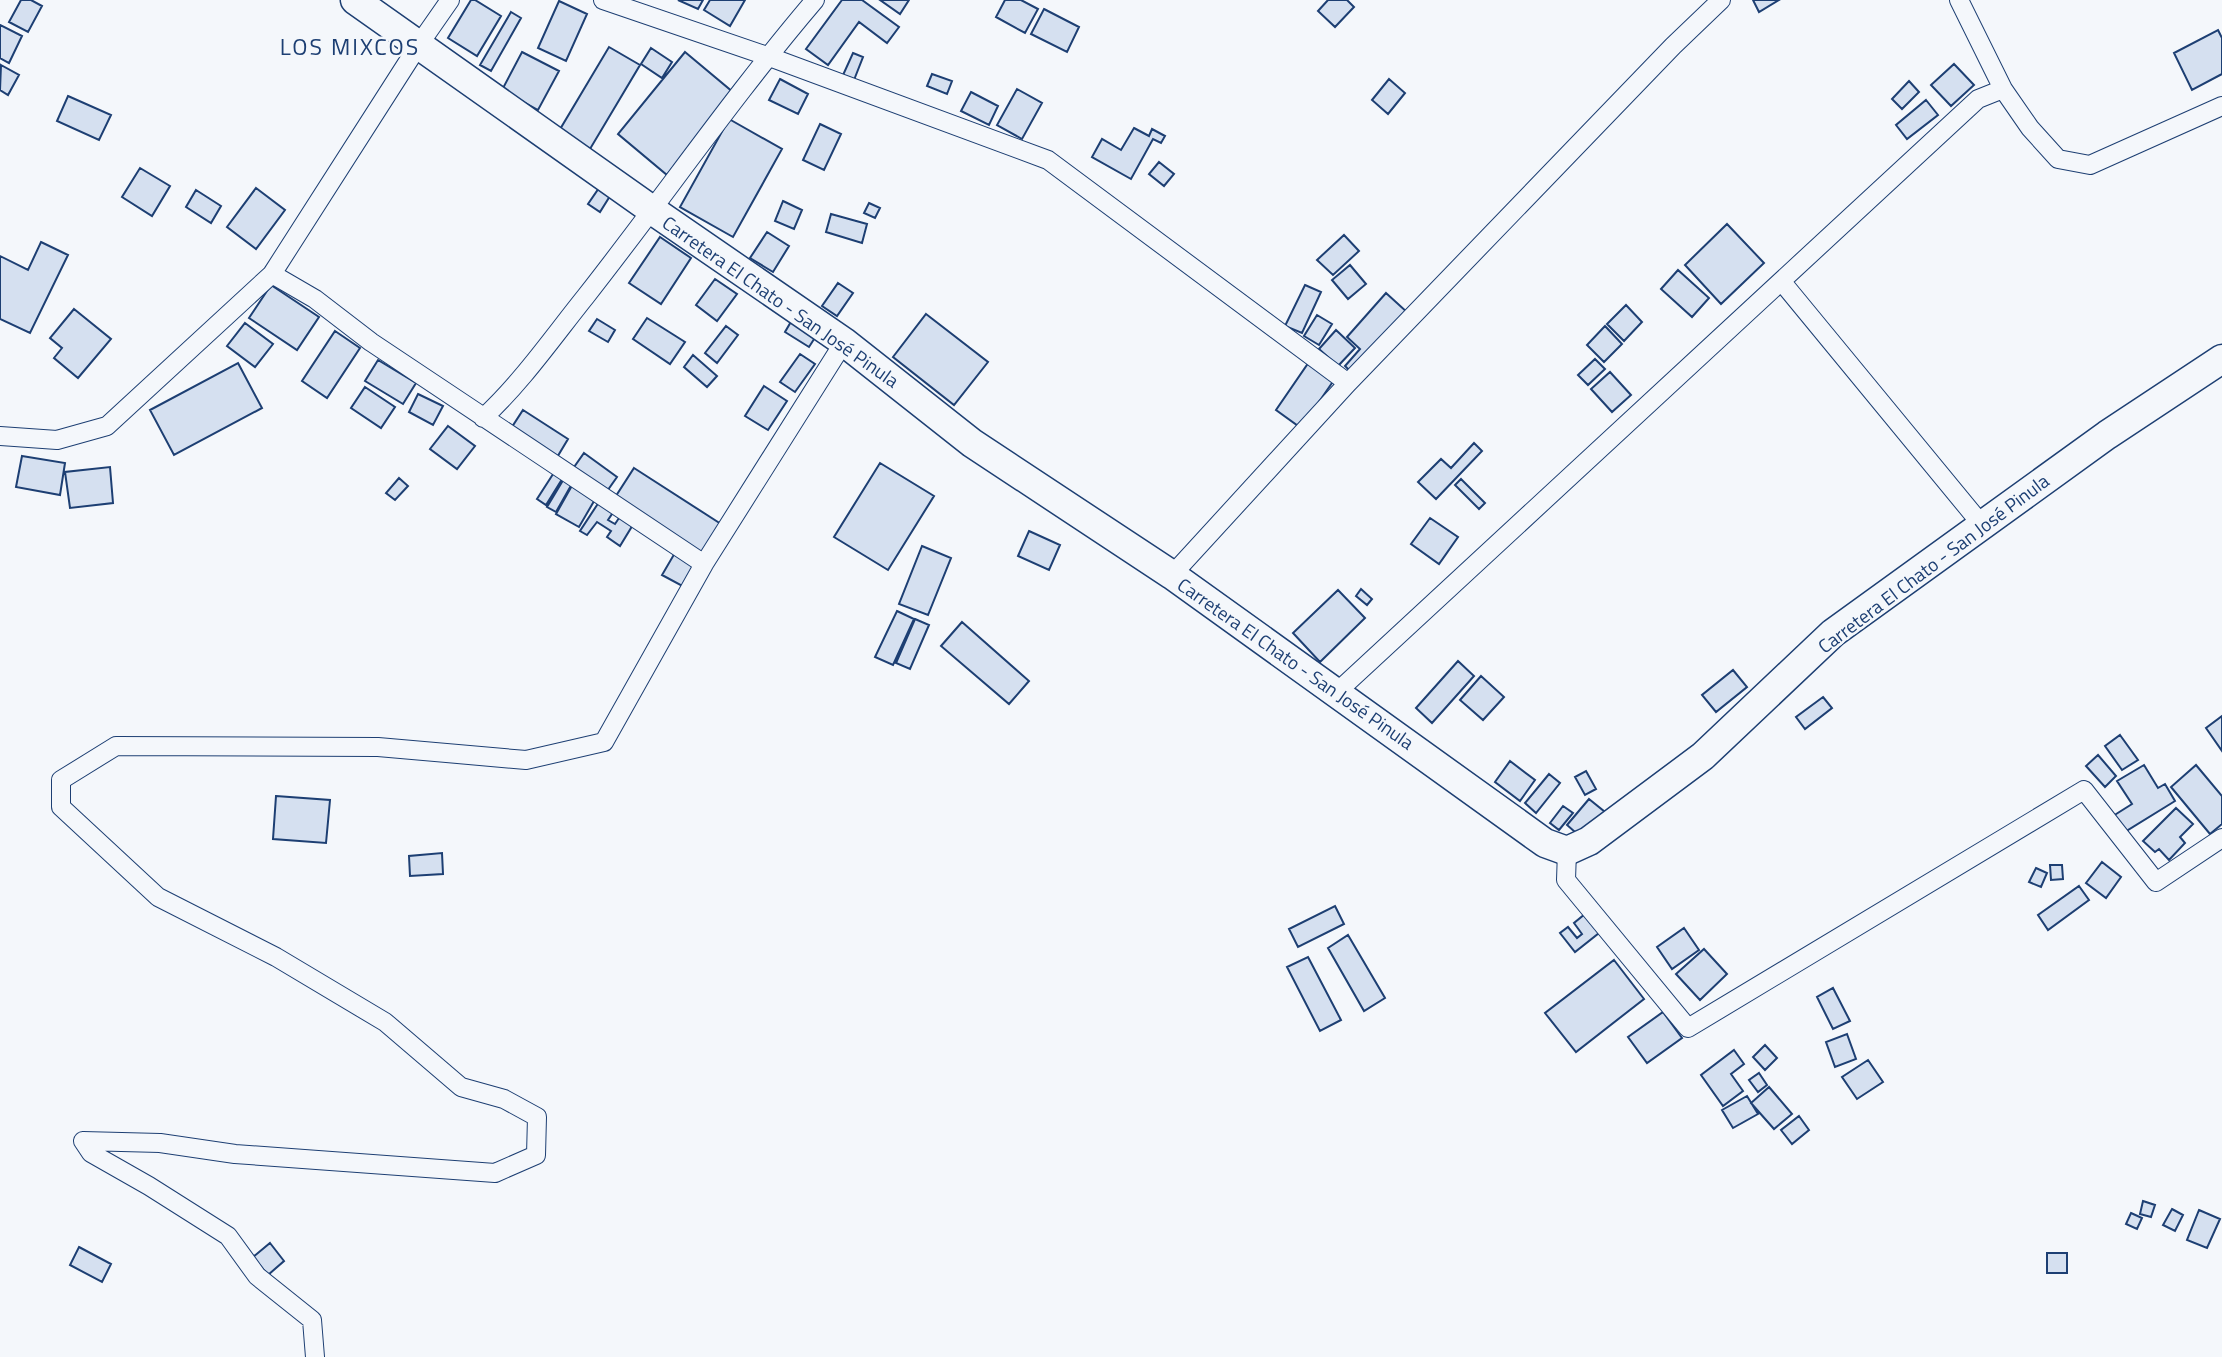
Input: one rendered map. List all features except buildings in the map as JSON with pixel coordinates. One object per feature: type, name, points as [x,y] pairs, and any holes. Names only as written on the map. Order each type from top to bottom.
[{"type":"main road","name":"Carretera El Chato - San José Pinula","points":[[355,0],[844,342],[972,443],[1172,575],[1545,843],[1567,851],[1589,841],[1703,756],[1833,633],[2107,435],[2222,359]]},
{"type":"street","points":[[0,436],[57,440],[107,426],[272,274],[450,0]]},
{"type":"street","points":[[603,0],[1048,160],[1348,383]]},
{"type":"street","points":[[483,418],[505,397],[652,210],[766,57],[815,0]]},
{"type":"street","points":[[1172,575],[1348,383],[1663,55],[1721,0]]},
{"type":"street","points":[[1959,0],[2003,89],[2030,128],[2058,159],[2090,165],[2222,106]]},
{"type":"street","points":[[1337,692],[1978,99],[2003,89]]},
{"type":"street","points":[[272,274],[315,299],[371,342],[704,564]]},
{"type":"street","points":[[1782,282],[1982,525]]},
{"type":"street","points":[[315,1357],[312,1320],[257,1276],[228,1236],[91,1153],[83,1141],[160,1143],[235,1154],[495,1173],[536,1155],[537,1116],[504,1099],[461,1087],[385,1022],[276,957],[158,897],[61,807],[61,780],[116,746],[378,747],[526,760],[604,742],[704,564],[844,342]]},
{"type":"street","points":[[1567,851],[1566,880],[1688,1028],[2084,790],[2156,882],[2222,838]]},
{"type":"district","name":"LOS MIXCOS","points":[[350,46]]}]
